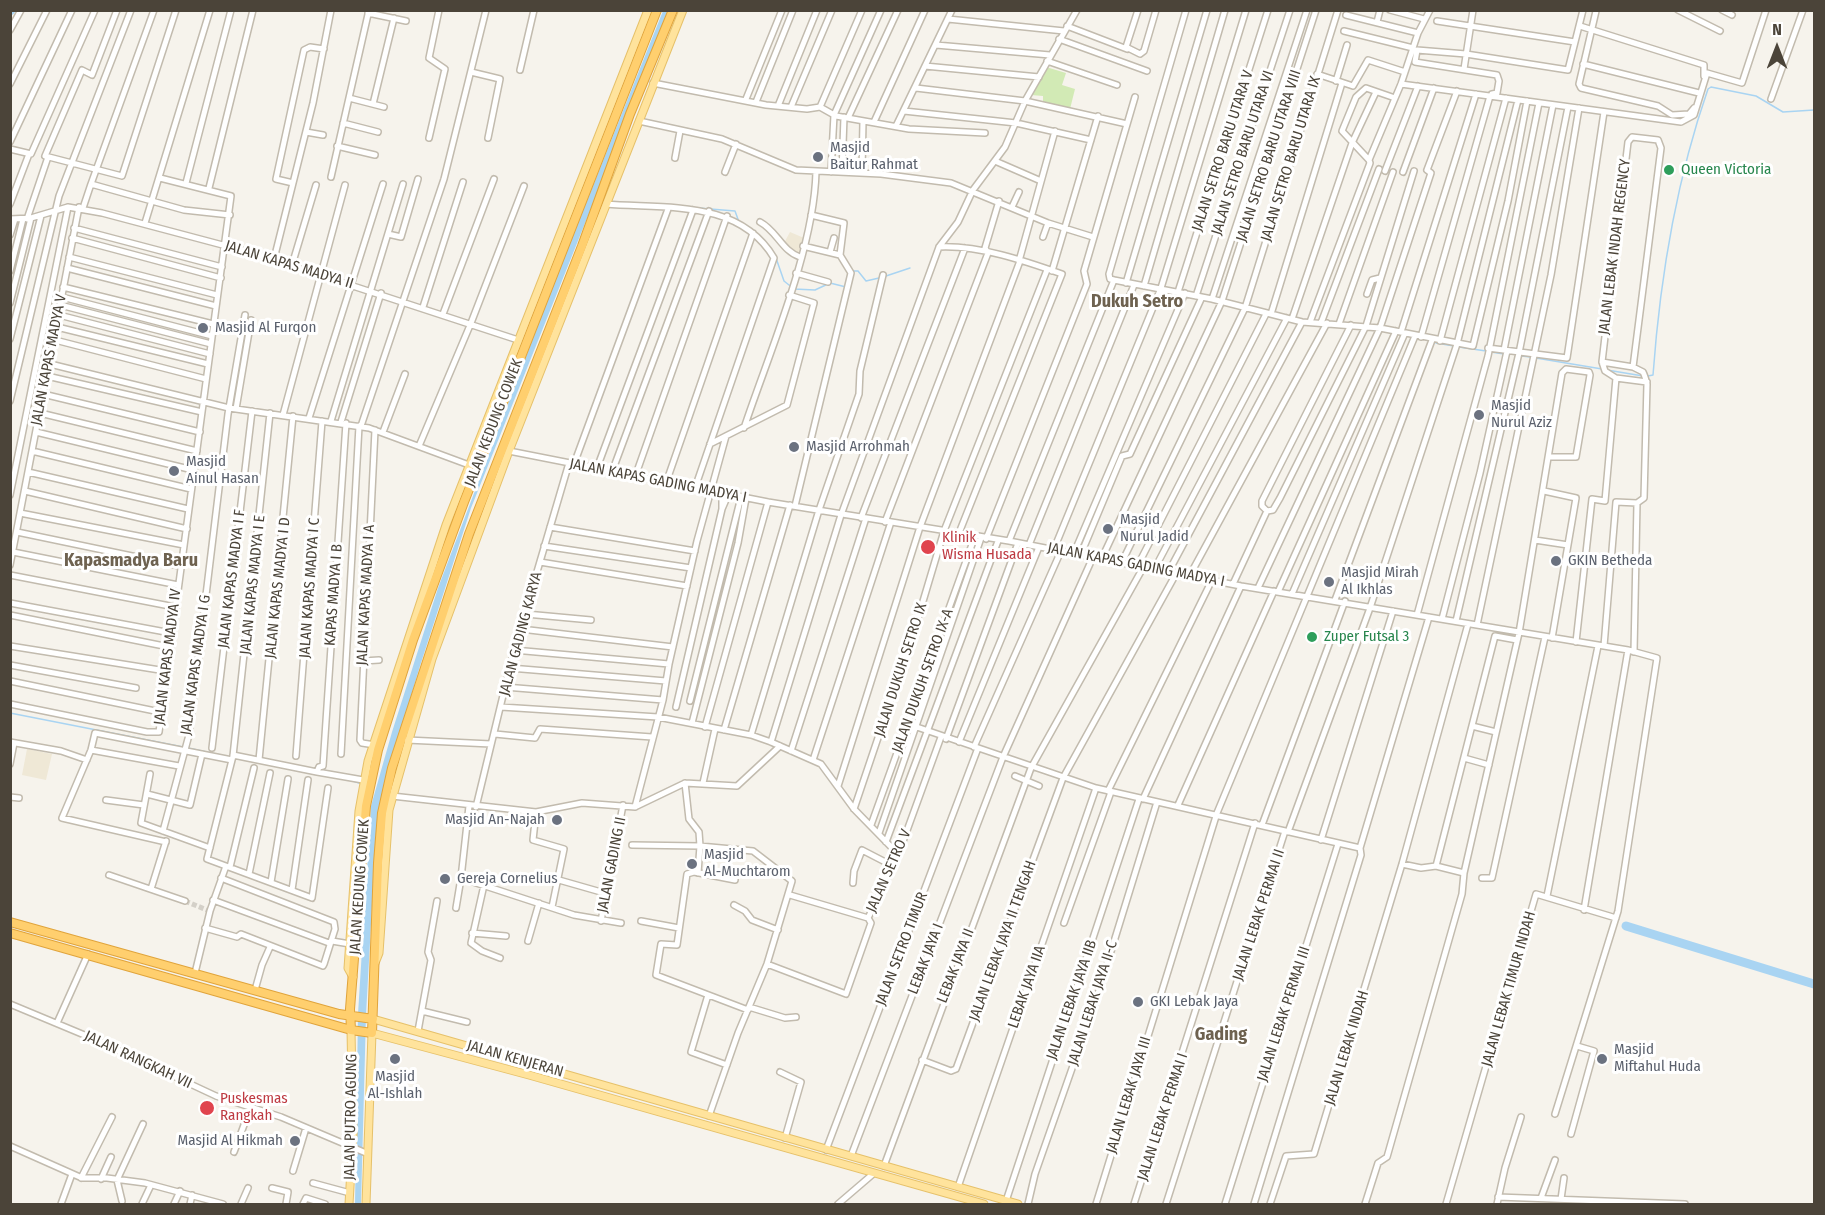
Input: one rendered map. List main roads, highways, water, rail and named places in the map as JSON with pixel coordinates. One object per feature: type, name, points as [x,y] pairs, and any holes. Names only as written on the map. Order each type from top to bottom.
[{"type":"highway","name":"JALAN KEDUNG COWEK","points":[[353,977],[365,783],[376,745],[564,233],[657,10]]},
{"type":"highway","name":"JALAN KEDUNG COWEK","points":[[375,963],[382,813],[400,753],[469,534],[497,460],[586,248],[597,200],[674,10]]},
{"type":"highway","points":[[464,502],[468,512],[475,511],[497,460]]},
{"type":"highway","points":[[435,582],[459,525],[464,524],[469,534]]},
{"type":"highway","name":"JALAN KENJERAN","points":[[10,922],[353,1017],[372,1019]]},
{"type":"highway","name":"JALAN KENJERAN","points":[[10,933],[370,1033]]},
{"type":"highway","points":[[370,1033],[375,963]]},
{"type":"highway","points":[[353,977],[353,1030]]},
{"type":"main road","name":"JALAN KEDUNG COWEK","points":[[376,745],[424,587],[518,340],[564,233],[648,10]]},
{"type":"main road","name":"JALAN KEDUNG COWEK","points":[[375,963],[379,953],[387,822],[400,753],[407,740],[444,623],[586,248],[683,10]]},
{"type":"main road","name":"JALAN KEDUNG COWEK","points":[[353,977],[348,968],[365,783]]},
{"type":"main road","name":"JALAN KENJERAN","points":[[372,1019],[1018,1204]]},
{"type":"main road","name":"JALAN PUTRO AGUNG","points":[[349,1204],[354,1149],[353,1030]]},
{"type":"main road","name":"JALAN PUTRO AGUNG","points":[[366,1204],[365,1153],[370,1033]]},
{"type":"main road","name":"JALAN KENJERAN","points":[[370,1033],[984,1204]]},
{"type":"main road","points":[[651,1110],[652,1100]]},
{"type":"main road","points":[[667,1115],[669,1105]]},
{"type":"water","points":[[663,11],[670,11],[471,508],[383,790],[376,833],[366,1015],[361,1204],[355,1204],[358,1014],[371,806],[438,588],[554,283]]},
{"type":"waterway","points":[[1648,376],[1653,375],[1660,302],[1678,194],[1708,89],[1711,87],[1756,96],[1783,112],[1814,110]]},
{"type":"waterway","points":[[698,208],[735,211],[739,222]]},
{"type":"waterway","points":[[776,258],[784,281],[794,289],[815,290],[830,283],[846,287]]},
{"type":"waterway","points":[[886,276],[910,268]]},
{"type":"waterway","points":[[852,271],[858,271],[866,281],[879,278]]},
{"type":"waterway","points":[[1353,329],[1360,329]]},
{"type":"waterway","points":[[1436,343],[1454,346]]},
{"type":"waterway","points":[[1459,347],[1486,351]]},
{"type":"waterway","points":[[1491,352],[1504,354]]},
{"type":"waterway","points":[[1521,356],[1531,357]]},
{"type":"waterway","points":[[1536,358],[1602,369]]},
{"type":"waterway","points":[[1607,370],[1643,376]]},
{"type":"waterway","points":[[10,713],[183,747]]},
{"type":"waterway","points":[[188,748],[230,757]]},
{"type":"waterway","points":[[350,780],[362,784]]},
{"type":"waterway","points":[[1626,926],[1814,984]]},
{"type":"tunnel","points":[[185,901],[207,910]]},
{"type":"place","name":"Masjid Baitur Rahmat","points":[[818,157]]},
{"type":"place","name":"Queen Victoria","points":[[1669,170]]},
{"type":"place","name":"Masjid Al Furqon","points":[[203,328]]},
{"type":"place","name":"Masjid Nurul Aziz","points":[[1479,415]]},
{"type":"place","name":"Masjid Arrohmah","points":[[794,447]]},
{"type":"place","name":"Masjid Ainul Hasan","points":[[174,471]]},
{"type":"place","name":"Masjid Nurul Jadid","points":[[1108,529]]},
{"type":"place","name":"Klinik Wisma Husada","points":[[928,547]]},
{"type":"place","name":"GKIN Betheda","points":[[1556,561]]},
{"type":"place","name":"Masjid Mirah Al Ikhlas","points":[[1329,582]]},
{"type":"place","name":"Zuper Futsal 3","points":[[1312,637]]},
{"type":"place","name":"Masjid An-Najah","points":[[557,820]]},
{"type":"place","name":"Masjid Al-Muchtarom","points":[[692,864]]},
{"type":"place","name":"Gereja Cornelius","points":[[445,879]]},
{"type":"place","name":"GKI Lebak Jaya","points":[[1138,1002]]},
{"type":"place","name":"Masjid Al-Ishlah","points":[[395,1059]]},
{"type":"place","name":"Masjid Miftahul Huda","points":[[1602,1059]]},
{"type":"place","name":"Puskesmas Rangkah","points":[[207,1108]]},
{"type":"place","name":"Masjid Al Hikmah","points":[[295,1141]]},
{"type":"district","name":"Dukuh Setro","points":[[1137,302]]},
{"type":"district","name":"Kapasmadya Baru","points":[[131,561]]},
{"type":"district","name":"Gading","points":[[1221,1035]]}]
